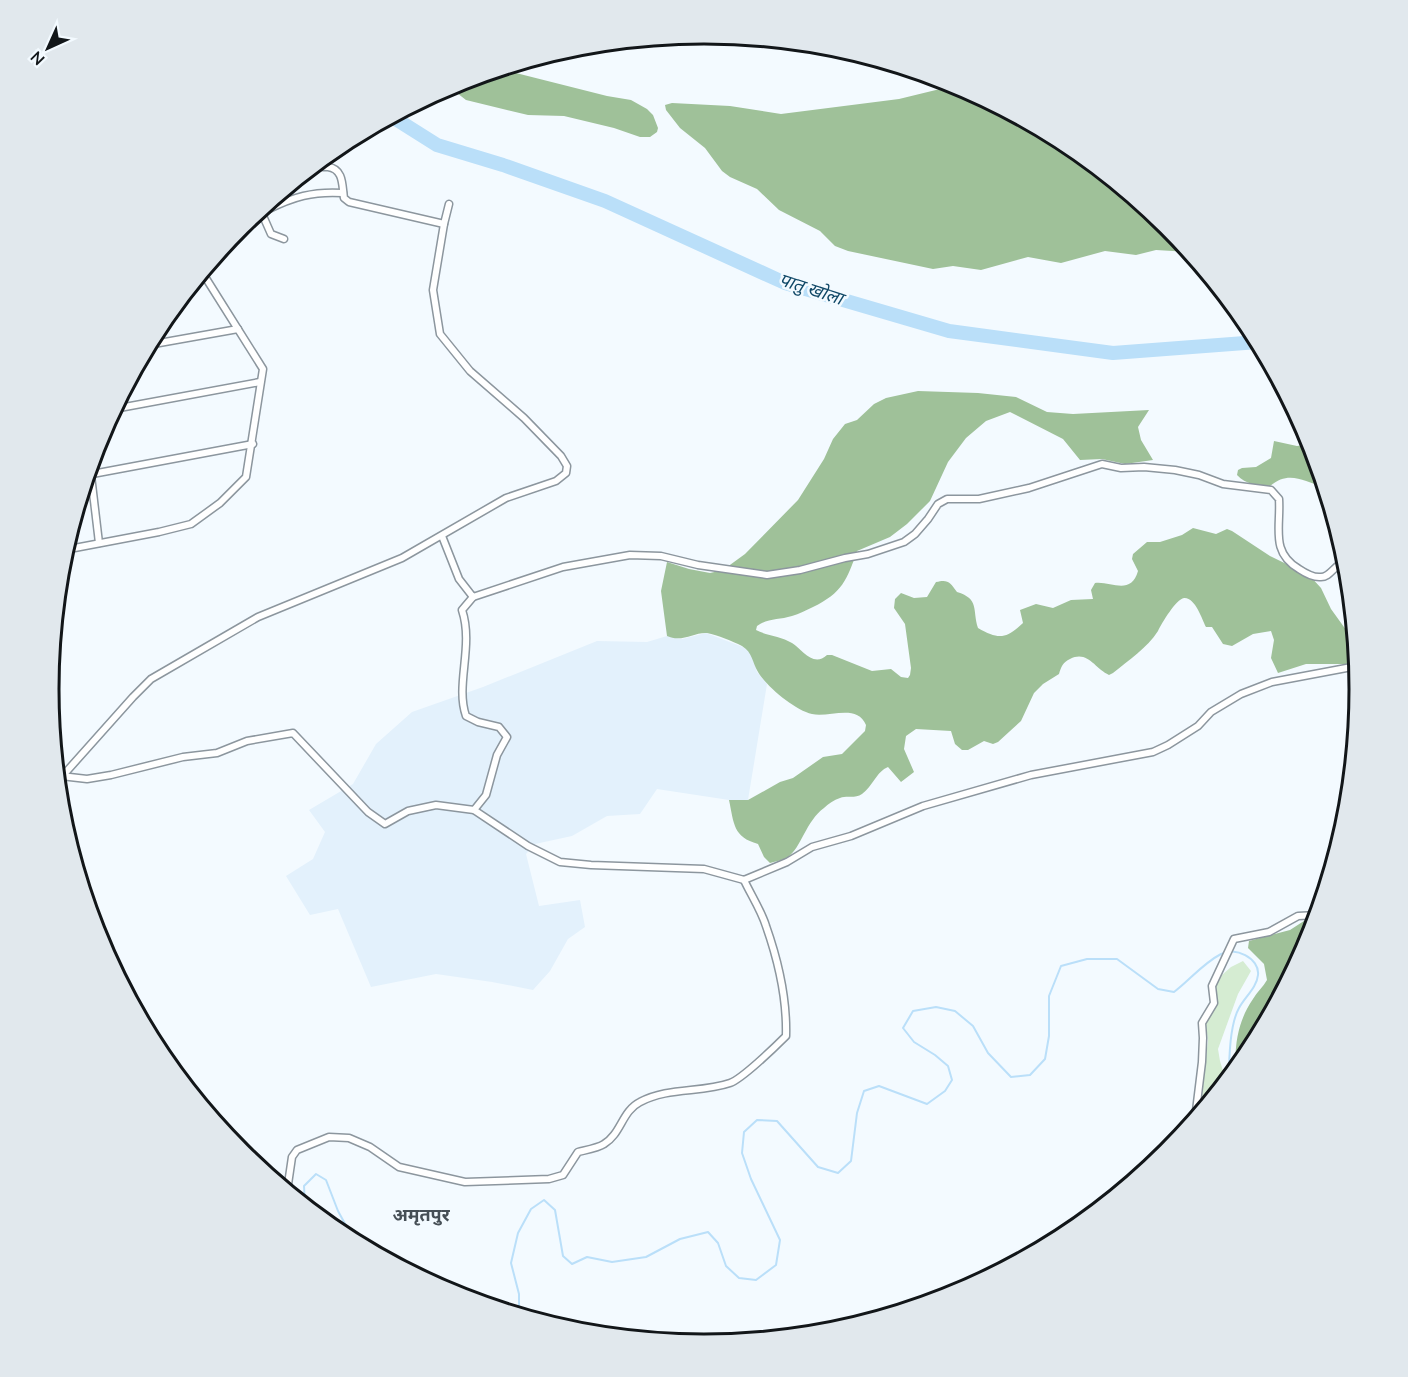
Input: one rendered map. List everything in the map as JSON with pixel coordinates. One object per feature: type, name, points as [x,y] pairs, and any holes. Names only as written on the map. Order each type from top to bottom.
[{"type":"street","points":[[324,168],[330,167],[341,174],[344,198],[349,202],[444,224]]},
{"type":"street","points":[[276,206],[322,191],[343,193]]},
{"type":"street","points":[[65,772],[152,679],[258,617],[402,558],[506,498],[556,481],[566,473],[567,466],[561,456],[524,418],[470,371],[440,334],[433,290],[449,204]]},
{"type":"street","points":[[264,218],[271,234],[284,239]]},
{"type":"street","points":[[75,548],[190,524],[220,503],[246,477],[263,369],[206,279]]},
{"type":"street","points":[[160,343],[238,329]]},
{"type":"street","points":[[124,407],[260,382]]},
{"type":"street","points":[[97,471],[253,444]]},
{"type":"street","points":[[474,810],[486,795],[497,755],[507,737],[499,727],[478,722],[466,716],[462,704],[467,640],[462,610],[473,597],[564,567],[630,555],[654,555],[698,565],[768,575],[800,570],[868,554],[904,542],[915,534],[938,504],[946,499],[979,499],[1029,488],[1102,464],[1121,468],[1144,467],[1175,470],[1223,484],[1271,490],[1279,499],[1278,543],[1290,564],[1320,578],[1327,576],[1337,565]]},
{"type":"street","points":[[91,487],[99,543]]},
{"type":"street","points":[[442,536],[459,579],[473,597]]},
{"type":"street","points":[[66,778],[87,779],[111,775],[183,757],[216,753],[247,741],[293,733],[369,812],[385,824],[408,811],[436,805],[474,810],[528,846],[560,862],[704,869],[744,880],[787,862],[812,847],[851,836],[923,806],[1031,776],[1117,757],[1153,752],[1198,726],[1211,712],[1241,694],[1272,682],[1349,668]]},
{"type":"street","points":[[288,1181],[292,1157],[297,1150],[329,1137],[349,1138],[370,1147],[399,1167],[465,1182],[549,1179],[563,1175],[578,1152],[604,1144],[616,1132],[624,1116],[638,1102],[656,1095],[733,1083],[786,1036],[785,1008],[776,958],[766,925],[744,880]]},
{"type":"street","points":[[1197,1104],[1202,1062],[1202,1023],[1214,1003],[1212,986],[1234,939],[1269,932],[1298,916],[1308,916]]},
{"type":"shaded area","points":[[706,633],[743,647],[751,653],[757,672],[767,684],[748,800],[729,800],[657,789],[640,814],[607,816],[572,836],[535,844],[526,854],[539,906],[580,900],[585,927],[568,939],[550,971],[533,990],[436,974],[371,987],[338,909],[310,915],[286,876],[313,859],[325,832],[309,810],[353,784],[376,744],[412,712],[483,687],[597,641],[647,642],[667,636],[682,639]]},
{"type":"green space","points":[[514,73],[631,100],[653,115],[658,128],[657,132],[650,137],[640,137],[564,116],[528,115],[466,100],[457,93]]},
{"type":"green space","points":[[940,89],[989,110],[1062,152],[1129,204],[1178,251],[1156,250],[1136,255],[1105,251],[1061,263],[1028,257],[981,270],[953,266],[933,269],[848,251],[835,246],[820,231],[779,210],[757,189],[722,171],[705,148],[680,128],[666,110],[665,105],[672,103],[730,106],[781,114],[899,99]]},
{"type":"green space","points":[[918,391],[978,393],[1016,397],[1047,412],[1073,414],[1149,410],[1138,427],[1141,440],[1153,460],[1125,464],[1102,459],[1080,460],[1063,439],[1010,412],[986,421],[966,438],[948,462],[930,501],[890,537],[857,551],[846,578],[837,591],[813,607],[792,616],[765,622],[757,626],[756,630],[788,641],[812,658],[832,655],[872,671],[891,669],[901,677],[908,678],[911,668],[905,624],[894,608],[895,599],[901,593],[914,598],[927,597],[936,582],[948,582],[957,592],[972,602],[978,628],[992,635],[1002,636],[1012,632],[1023,623],[1020,610],[1036,604],[1053,608],[1071,600],[1093,599],[1091,590],[1095,583],[1120,586],[1131,583],[1138,571],[1132,559],[1133,554],[1147,542],[1160,542],[1182,535],[1193,528],[1216,534],[1227,529],[1270,556],[1309,575],[1321,588],[1331,609],[1346,630],[1348,664],[1306,664],[1278,673],[1271,658],[1274,640],[1271,631],[1253,634],[1232,646],[1223,644],[1212,627],[1206,627],[1192,601],[1181,599],[1149,643],[1113,673],[1109,675],[1082,657],[1066,662],[1059,674],[1034,693],[1021,721],[998,742],[993,744],[984,741],[968,750],[962,750],[955,744],[951,731],[916,729],[906,736],[904,749],[914,772],[901,782],[888,767],[862,794],[843,797],[831,802],[818,813],[793,853],[770,863],[764,857],[758,844],[744,838],[739,833],[734,823],[729,800],[748,800],[780,782],[793,778],[823,757],[842,754],[865,731],[866,725],[862,718],[849,713],[819,715],[798,708],[768,684],[758,672],[748,652],[734,642],[707,633],[683,638],[667,636],[661,591],[667,562],[710,573],[723,570],[745,554],[798,500],[824,459],[833,439],[845,424],[857,420],[874,404],[886,398]]},
{"type":"green space","points":[[1274,441],[1301,445],[1316,484],[1290,478],[1277,481],[1270,486],[1256,485],[1244,481],[1237,475],[1238,470],[1242,468],[1256,467],[1271,458]]},
{"type":"green space","points":[[1306,920],[1263,1011],[1236,1053],[1241,1023],[1248,1007],[1267,980],[1264,964],[1248,948],[1249,941],[1290,930]]},
{"type":"green space","points":[[1243,961],[1251,971],[1238,994],[1218,1049],[1223,1071],[1202,1099],[1208,1041],[1206,1024],[1217,1004],[1216,986],[1222,975]]},
{"type":"waterway","name":"पातु खोला","points":[[399,121],[437,145],[503,165],[605,201],[785,283],[949,331],[1113,353],[1248,343]]},
{"type":"waterway","points":[[519,1306],[519,1294],[511,1263],[518,1233],[531,1209],[544,1200],[555,1210],[563,1256],[572,1264],[587,1257],[612,1262],[646,1257],[680,1239],[708,1232],[718,1243],[726,1266],[739,1278],[756,1280],[776,1265],[780,1240],[751,1179],[742,1153],[744,1132],[757,1120],[777,1121],[818,1167],[838,1173],[851,1161],[857,1113],[864,1091],[879,1086],[927,1104],[945,1091],[952,1080],[948,1066],[914,1042],[903,1028],[913,1011],[936,1007],[955,1011],[973,1026],[988,1053],[1011,1077],[1030,1075],[1045,1059],[1049,1036],[1049,996],[1061,966],[1087,959],[1117,959],[1158,989],[1174,992],[1214,958],[1226,952],[1233,952],[1251,959],[1258,969],[1258,975],[1253,988],[1236,1015],[1230,1062]]},
{"type":"waterway","points":[[304,1194],[304,1186],[316,1174],[326,1180],[345,1225]]},
{"type":"district","name":"अमृतपुर","points":[[421,1215]]}]
